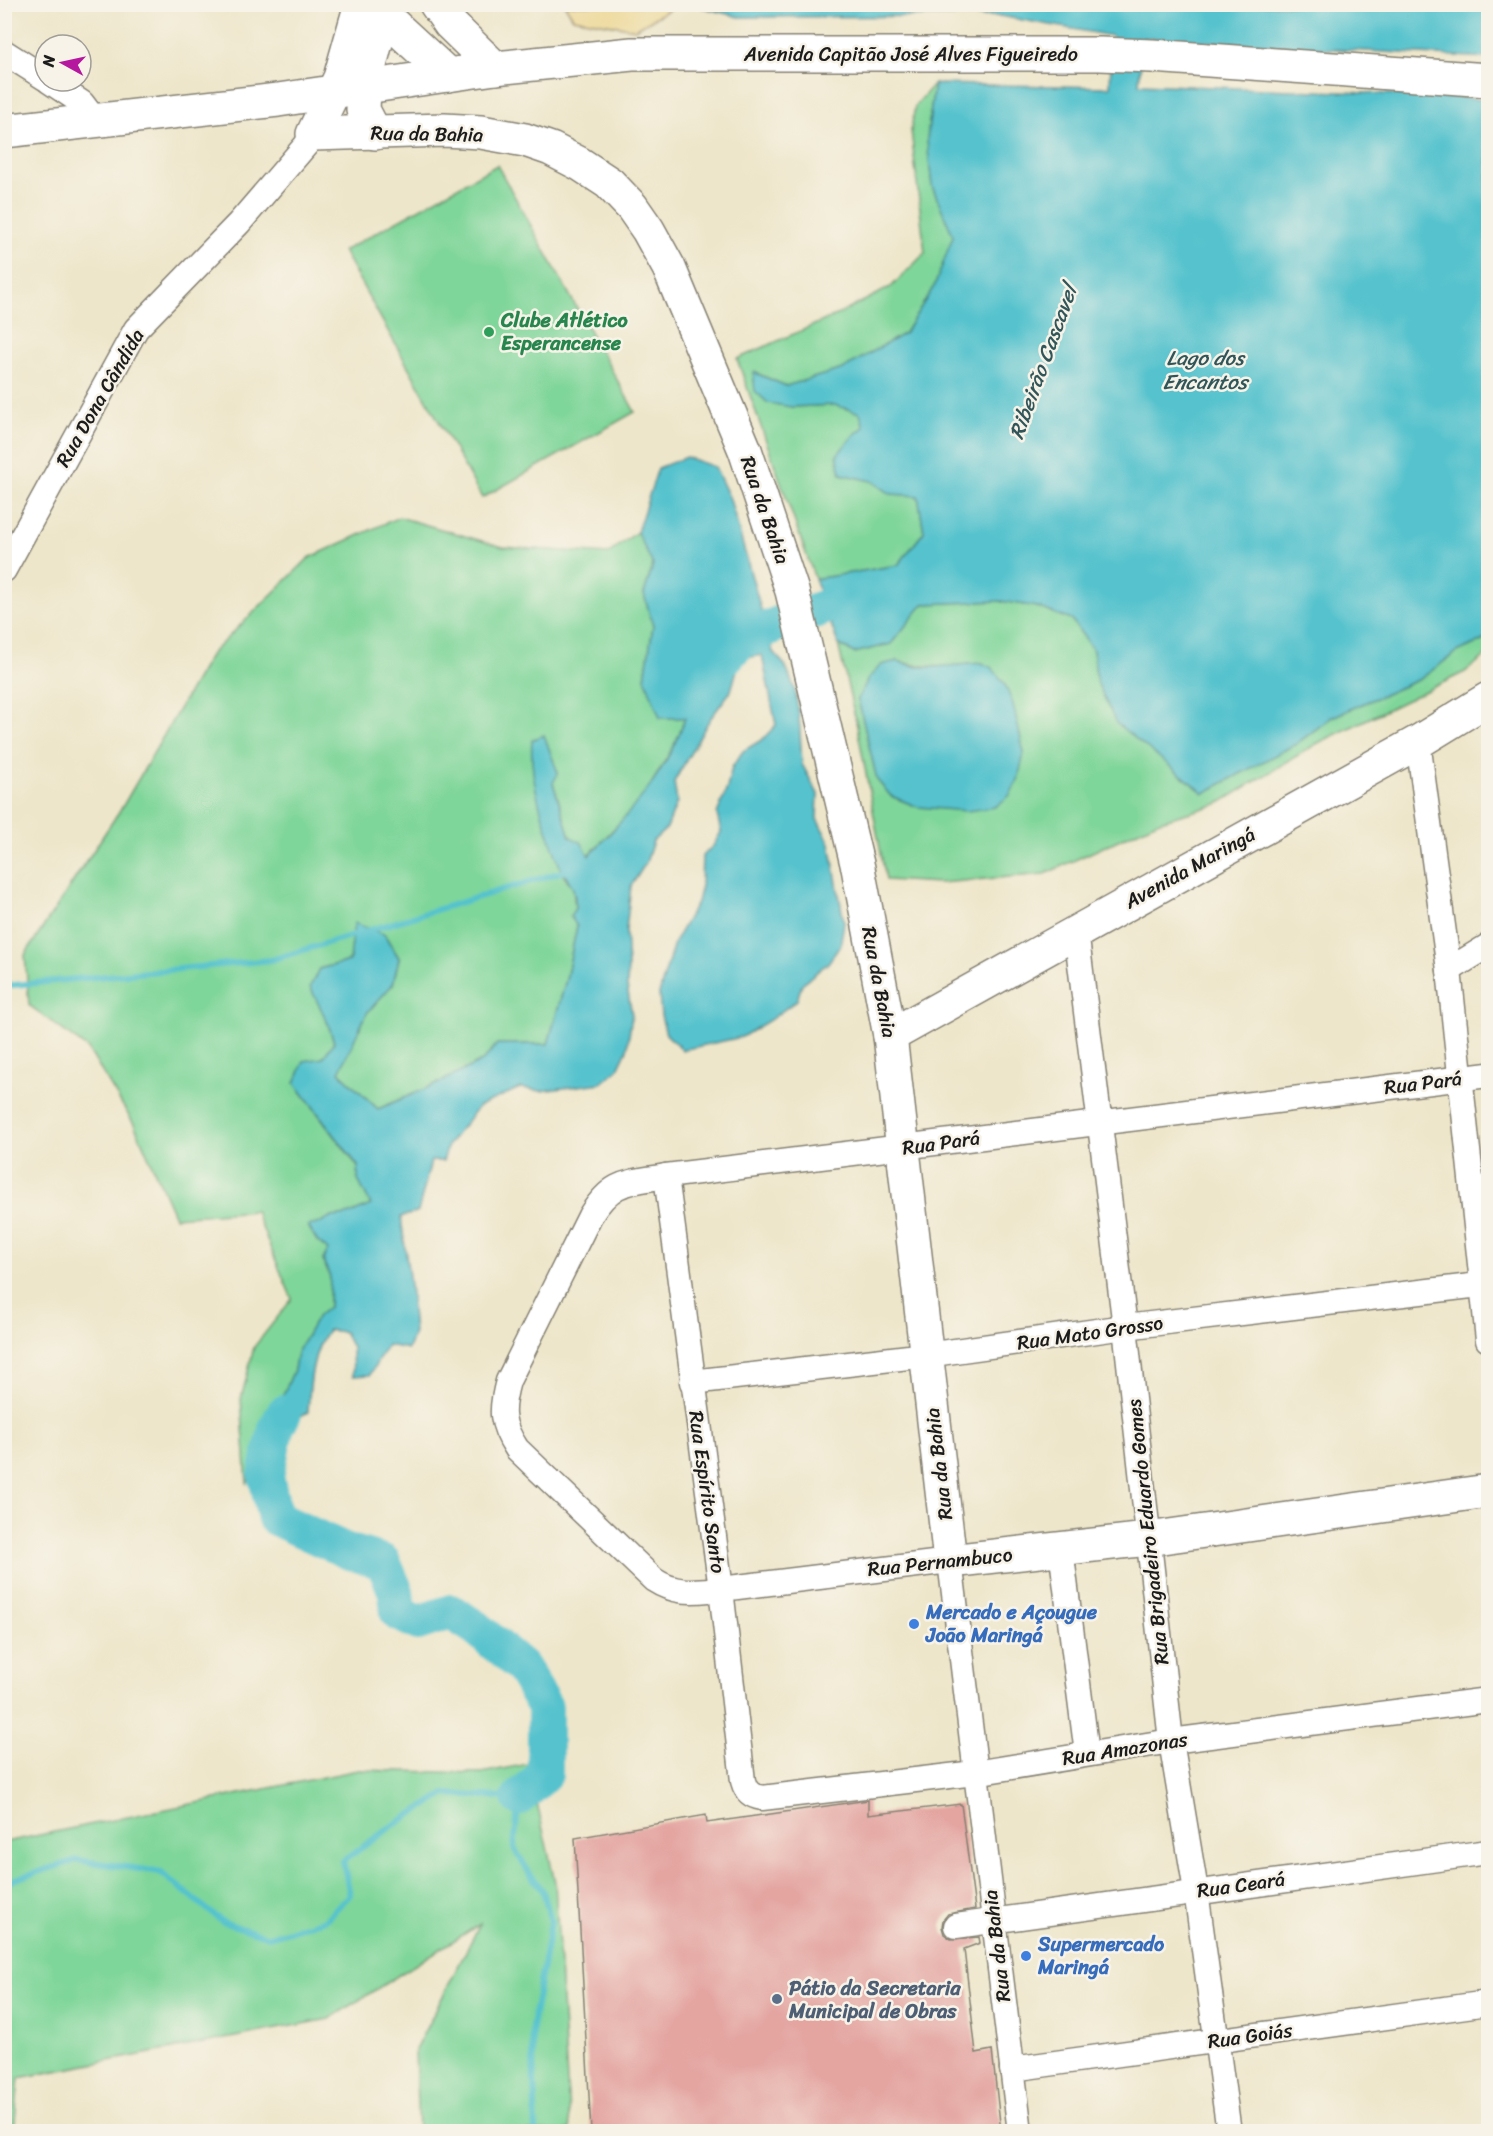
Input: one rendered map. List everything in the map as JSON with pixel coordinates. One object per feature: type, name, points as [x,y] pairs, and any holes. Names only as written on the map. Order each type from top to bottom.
[{"type":"street","points":[[436,4],[450,24],[495,68]]},
{"type":"street","points":[[313,134],[350,90],[375,7],[448,75]]},
{"type":"street","points":[[4,52],[33,70]]},
{"type":"street","name":"Avenida Capitão José Alves Figueiredo","points":[[4,131],[350,90],[495,68],[632,54],[1101,54],[1488,80]]},
{"type":"street","points":[[350,90],[375,133]]},
{"type":"street","points":[[67,93],[82,103],[95,120]]},
{"type":"street","name":"Rua da Bahia","points":[[313,134],[444,130],[481,132],[525,140],[551,149],[609,183],[632,207],[669,268],[745,450],[792,591],[858,868],[890,1036],[975,1773],[1020,2132]]},
{"type":"street","name":"Rua Dona Cândida","points":[[4,570],[136,329],[239,223],[313,134]]},
{"type":"street","name":"Avenida Maringá","points":[[890,1036],[1418,742],[1488,699]]},
{"type":"street","points":[[1418,742],[1449,970],[1485,1284],[1488,1340]]},
{"type":"street","name":"Rua Brigadeiro Eduardo Gomes","points":[[1076,931],[1125,1327],[1171,1741],[1196,1892],[1229,2132]]},
{"type":"street","points":[[1449,970],[1488,946]]},
{"type":"street","name":"Rua Pará","points":[[508,1381],[590,1216],[606,1194],[627,1183],[666,1176],[903,1149],[1100,1122],[1488,1075]]},
{"type":"street","name":"Rua Espírito Santo","points":[[666,1176],[721,1589],[743,1781],[749,1793],[762,1798]]},
{"type":"street","name":"Rua Mato Grosso","points":[[692,1382],[926,1355],[1125,1327],[1485,1284]]},
{"type":"street","name":"Rua Pernambuco","points":[[508,1381],[502,1402],[502,1419],[507,1434],[517,1449],[654,1580],[673,1590],[684,1592],[1148,1539],[1488,1491]]},
{"type":"street","points":[[1061,1549],[1088,1754]]},
{"type":"street","name":"Rua Amazonas","points":[[762,1798],[975,1773],[1171,1741],[1488,1700]]},
{"type":"street","name":"Rua Ceará","points":[[956,1926],[1488,1852]]},
{"type":"street","name":"Rua Goiás","points":[[1012,2069],[1488,2003]]},
{"type":"green space","points":[[934,84],[927,140],[932,186],[954,236],[935,285],[905,333],[843,369],[786,386],[754,372],[791,407],[835,405],[860,413],[864,427],[854,435],[841,474],[872,481],[891,494],[918,495],[924,532],[898,565],[815,579],[737,359],[839,314],[891,287],[925,253],[911,130],[915,106]]},
{"type":"green space","name":"Clube Atlético Esperancense","points":[[497,165],[635,412],[482,498],[343,251]]},
{"type":"green space","points":[[399,517],[503,547],[608,554],[637,532],[653,565],[644,594],[653,626],[645,678],[685,718],[678,739],[643,798],[588,856],[570,837],[553,783],[544,735],[542,809],[563,875],[573,888],[577,926],[566,980],[548,1044],[497,1044],[484,1060],[441,1082],[378,1109],[339,1072],[367,1012],[393,984],[399,958],[384,934],[350,961],[319,969],[311,987],[334,1042],[323,1058],[295,1083],[358,1167],[358,1180],[371,1205],[348,1215],[332,1217],[321,1223],[317,1241],[329,1250],[323,1260],[330,1277],[329,1307],[318,1316],[297,1353],[294,1370],[273,1418],[261,1463],[247,1483],[241,1399],[254,1347],[292,1299],[255,1211],[175,1217],[134,1124],[88,1049],[29,1005],[25,955],[124,804],[211,654],[309,558]]},
{"type":"green space","points":[[1001,601],[1037,607],[1072,620],[1093,650],[1097,682],[1170,766],[1204,793],[1296,744],[1332,717],[1420,679],[1457,652],[1488,638],[1488,654],[1465,672],[1318,743],[1218,804],[1157,822],[1045,874],[940,883],[886,880],[857,726],[838,644],[854,653],[891,644],[922,604]],"holes":[[[897,661],[919,666],[982,663],[918,807],[891,796],[877,780],[858,699]]]},
{"type":"green space","points":[[528,1764],[555,1882],[570,2131],[418,2131],[415,2050],[480,1924],[329,2019],[19,2078],[14,2131],[5,2131],[5,1842],[358,1770],[481,1773]]},
{"type":"sand","points":[[565,5],[677,5],[635,29],[573,18]]},
{"type":"water","name":"Lago dos Encantos","points":[[693,5],[1488,5],[1488,58],[1143,38],[1139,84],[1442,96],[1488,100],[1488,638],[1457,652],[1420,679],[1332,717],[1296,744],[1204,793],[1116,723],[1097,682],[1093,650],[1072,620],[1037,607],[1001,601],[923,604],[891,644],[854,653],[838,644],[815,579],[898,565],[924,532],[918,496],[891,494],[872,481],[841,474],[837,455],[864,427],[860,413],[835,405],[791,407],[768,403],[755,391],[753,372],[786,386],[843,369],[905,333],[935,285],[953,236],[932,186],[927,140],[934,84],[1110,87],[1112,36],[1000,16],[739,17]]},
{"type":"water","points":[[686,457],[715,467],[730,499],[773,652],[785,665],[795,690],[802,764],[818,794],[817,819],[830,843],[844,923],[840,946],[828,963],[802,984],[797,1000],[742,1037],[682,1050],[666,1034],[661,1016],[659,994],[674,943],[697,902],[701,886],[702,856],[713,846],[721,832],[717,814],[732,767],[743,751],[763,739],[776,725],[762,655],[740,659],[731,691],[710,719],[674,782],[677,802],[667,828],[653,841],[646,863],[631,886],[626,930],[627,986],[632,1015],[627,1050],[618,1069],[601,1083],[541,1091],[520,1088],[479,1106],[448,1145],[443,1161],[431,1161],[418,1212],[401,1217],[414,1333],[408,1349],[387,1345],[370,1375],[353,1376],[352,1348],[344,1332],[328,1330],[315,1359],[308,1412],[292,1421],[280,1457],[261,1463],[273,1418],[294,1370],[297,1353],[318,1316],[329,1307],[330,1277],[323,1260],[328,1250],[317,1241],[308,1226],[332,1217],[348,1215],[371,1205],[358,1180],[358,1166],[295,1083],[304,1061],[323,1058],[334,1042],[327,1021],[310,987],[319,969],[350,961],[354,923],[384,934],[399,958],[393,984],[367,1013],[339,1072],[378,1109],[441,1082],[484,1060],[497,1044],[548,1044],[566,980],[577,926],[570,916],[576,907],[574,891],[559,864],[539,803],[533,772],[532,740],[544,735],[558,773],[553,783],[570,837],[581,842],[589,856],[645,793],[668,757],[685,718],[660,718],[645,678],[653,626],[644,594],[653,565],[637,532],[658,468]]},
{"type":"water","points":[[897,661],[917,667],[982,663],[992,668],[1004,683],[1013,704],[1024,753],[1018,780],[1009,796],[995,807],[967,811],[918,807],[891,796],[877,780],[858,699],[868,679],[881,665]]},
{"type":"building","name":"Pátio da Secretaria Municipal de Obras","points":[[868,1800],[868,1815],[961,1804],[975,1909],[948,1914],[943,1920],[942,1927],[944,1934],[951,1939],[979,1937],[980,1943],[964,1949],[976,2053],[992,2050],[1001,2132],[591,2132],[575,1838],[706,1815],[707,1823]]},
{"type":"waterway","name":"Ribeirão Cascavel","points":[[814,611],[870,590]]},
{"type":"waterway","name":"Ribeirão Cascavel","points":[[726,657],[744,640],[781,623]]},
{"type":"waterway","points":[[4,986],[271,960],[568,870]]},
{"type":"waterway","name":"Ribeirão Cascavel","points":[[284,1413],[276,1429],[266,1476],[275,1518],[347,1551],[383,1562],[396,1592],[398,1613],[418,1623],[451,1612],[476,1628],[522,1667],[545,1707],[545,1774],[519,1798]]},
{"type":"waterway","points":[[4,1885],[15,1879],[77,1860],[160,1872],[223,1922],[269,1937],[325,1920],[350,1895],[343,1861],[395,1824],[445,1794],[519,1798],[514,1848],[543,1891],[551,1922],[532,2027],[536,2132]]},
{"type":"place","name":"Clube Atlético Esperancense","points":[[489,332]]},
{"type":"place","name":"Mercado e Açougue João Maringá","points":[[914,1624]]},
{"type":"place","name":"Supermercado Maringá","points":[[1026,1956]]},
{"type":"place","name":"Pátio da Secretaria Municipal de Obras","points":[[777,1999]]}]
